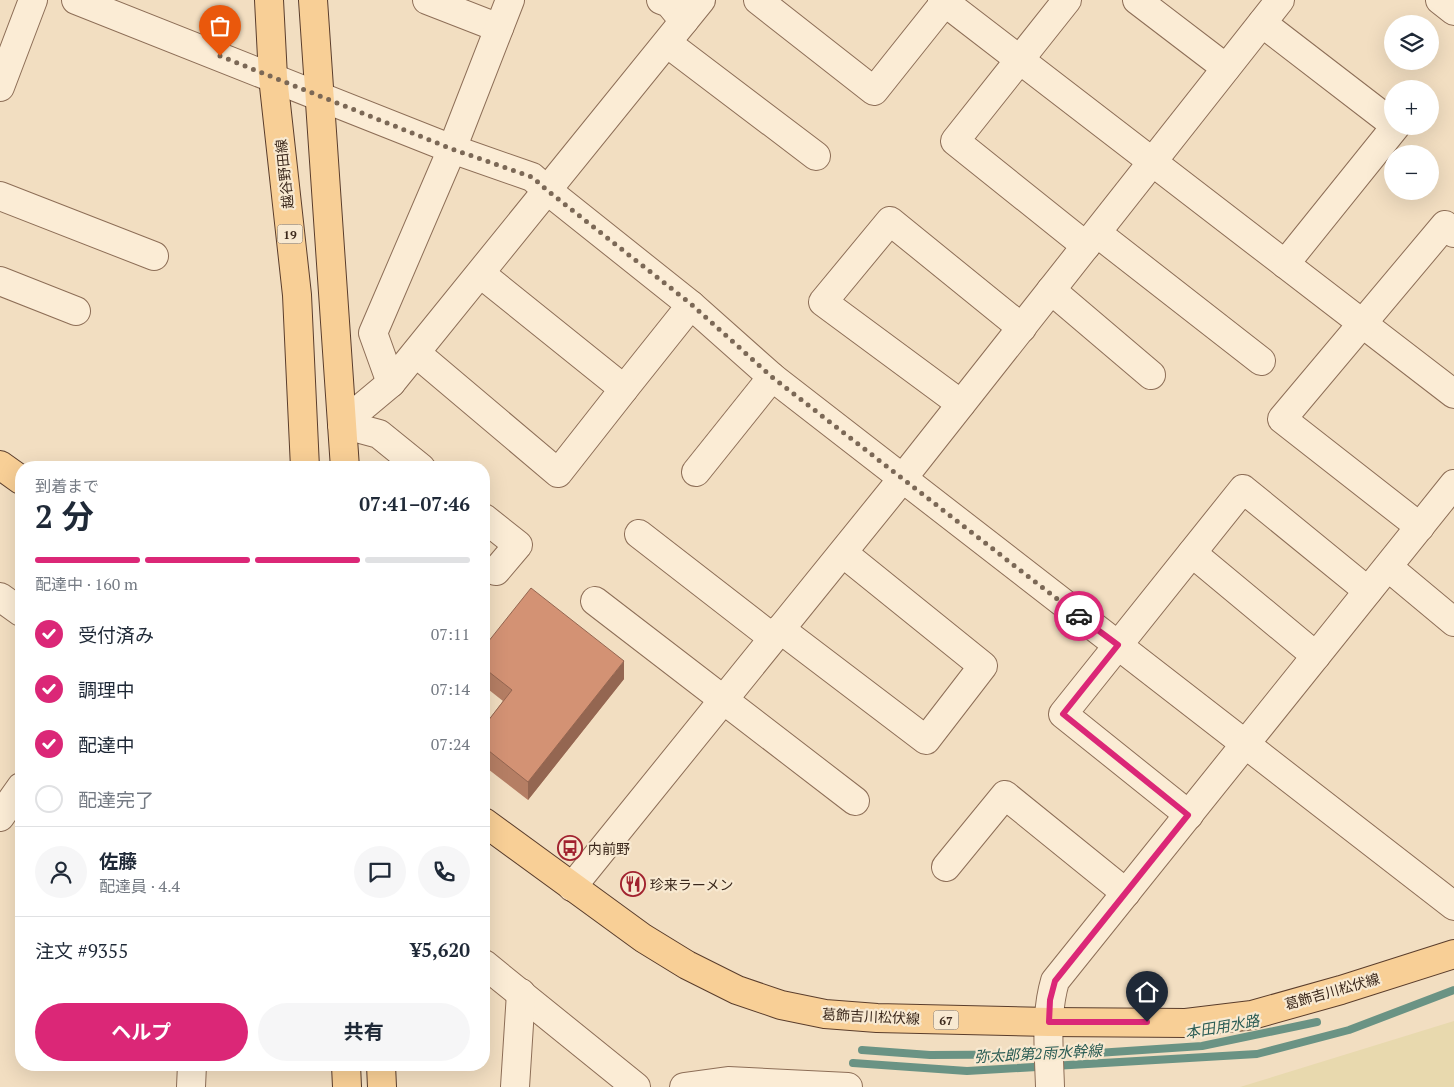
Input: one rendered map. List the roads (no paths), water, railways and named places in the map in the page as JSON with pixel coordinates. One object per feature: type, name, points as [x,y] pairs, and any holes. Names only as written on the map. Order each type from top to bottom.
[{"type":"main road","name":"越谷野田線","points":[[269,0],[274,77],[297,295],[306,461]]},
{"type":"main road","points":[[314,0],[344,461]]},
{"type":"main road","points":[[0,465],[15,476]]},
{"type":"main road","name":"葛飾吉川松伏線","points":[[490,826],[572,888],[643,938],[687,966],[736,990],[781,1005],[825,1014],[877,1018],[1049,1022],[1186,1022],[1252,1014],[1341,990],[1454,954]]},
{"type":"main road","points":[[346,1071],[347,1087]]},
{"type":"main road","points":[[381,1071],[382,1087]]},
{"type":"street","points":[[0,86],[32,0]]},
{"type":"street","points":[[76,0],[452,149],[532,177],[691,304],[772,377],[1454,906]]},
{"type":"street","points":[[427,0],[499,28]]},
{"type":"street","points":[[391,383],[373,333],[452,149],[510,0]]},
{"type":"street","points":[[661,0],[669,3],[684,21]]},
{"type":"street","points":[[342,424],[391,383],[701,0]]},
{"type":"street","points":[[758,0],[874,91],[944,1],[1454,394]]},
{"type":"street","points":[[1067,0],[955,141],[1261,361]]},
{"type":"street","points":[[1137,0],[1226,68]]},
{"type":"street","points":[[572,888],[843,553],[1280,0]]},
{"type":"street","points":[[1440,0],[1454,11]]},
{"type":"street","points":[[1262,23],[1384,117]]},
{"type":"street","points":[[666,43],[816,156]]},
{"type":"street","points":[[1285,264],[1389,135]]},
{"type":"street","points":[[0,196],[154,256]]},
{"type":"street","points":[[961,404],[823,302],[890,221],[1022,328]]},
{"type":"street","points":[[1420,528],[1282,419],[1445,225],[1454,233]]},
{"type":"street","points":[[481,274],[624,389]]},
{"type":"street","points":[[0,281],[76,311]]},
{"type":"street","points":[[1051,290],[1151,375]]},
{"type":"street","points":[[416,353],[558,473],[691,304]]},
{"type":"street","points":[[696,472],[772,377]]},
{"type":"street","points":[[342,424],[379,434],[412,461]]},
{"type":"street","points":[[1050,1087],[1050,1000],[1055,981],[1454,484]]},
{"type":"street","points":[[1188,815],[1063,714],[1243,489],[1368,591]]},
{"type":"street","points":[[490,523],[518,545],[496,571]]},
{"type":"street","points":[[639,534],[926,740],[983,666],[843,553]]},
{"type":"street","points":[[1192,553],[1316,656]]},
{"type":"street","points":[[1388,567],[1454,622]]},
{"type":"street","points":[[0,597],[15,608]]},
{"type":"street","points":[[594,601],[855,801]]},
{"type":"street","points":[[946,866],[1005,795],[1126,894]]},
{"type":"street","points":[[0,817],[15,796]]},
{"type":"street","points":[[490,969],[636,1087]]},
{"type":"street","points":[[515,1087],[521,994]]},
{"type":"street","points":[[191,1087],[192,1071]]},
{"type":"street","points":[[684,1087],[728,1081],[848,1087]]},
{"type":"waterway","name":"弥太郎第2雨水幹線","points":[[853,1063],[967,1071],[1257,1054],[1349,1030],[1454,990]]},
{"type":"waterway","name":"本田用水路","points":[[862,1050],[930,1055],[1082,1054],[1202,1046],[1317,1022]]},
{"type":"place","name":"内前野","points":[[570,848]]},
{"type":"place","name":"珍来ラーメン","points":[[633,884]]}]
